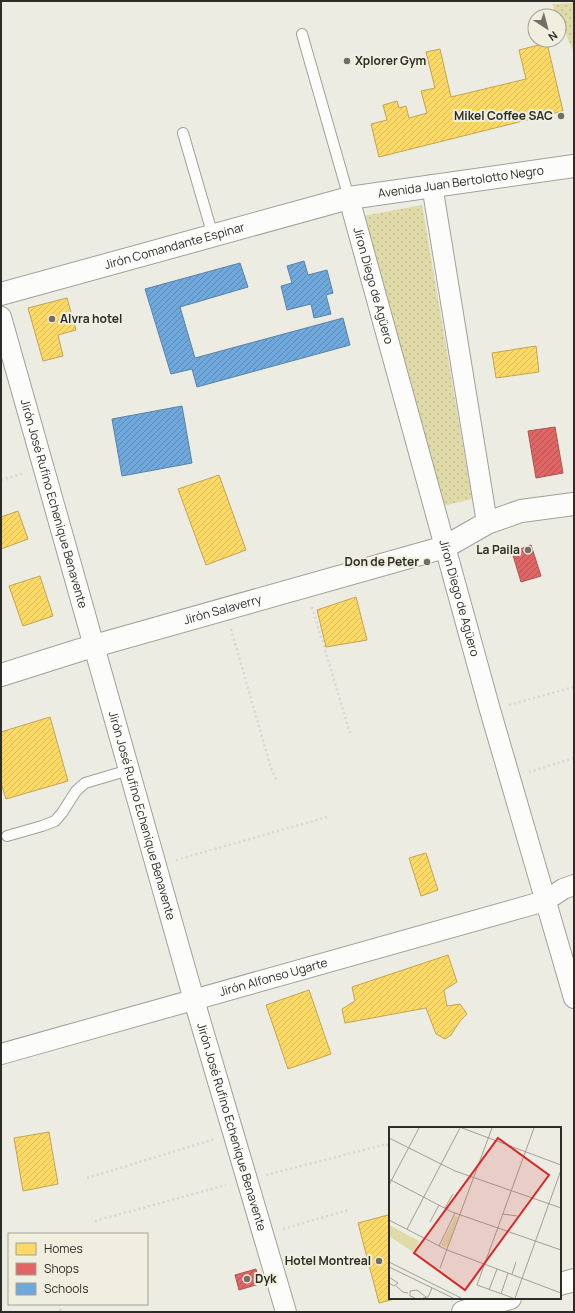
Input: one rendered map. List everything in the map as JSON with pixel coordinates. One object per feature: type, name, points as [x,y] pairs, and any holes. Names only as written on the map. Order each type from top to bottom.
[{"type":"main road","name":"Avenida Juan Bertolotto Negro","points":[[348,198],[574,166]]},
{"type":"main road","name":"Jirón Comandante Espinar","points":[[1,294],[348,198]]},
{"type":"main road","name":"Jirón Salaverry","points":[[1,675],[95,646],[444,547],[487,523],[521,511],[574,504]]},
{"type":"main road","points":[[561,1284],[574,1280]]},
{"type":"main road","points":[[463,1312],[507,1299]]},
{"type":"street","points":[[432,185],[487,523]]},
{"type":"street","name":"Jíron Diego de Agüero","points":[[348,198],[509,778],[574,998]]},
{"type":"street","name":"Jirón José Rufino Echenique Benavente","points":[[1,317],[194,1000],[286,1312]]},
{"type":"street","points":[[545,901],[563,888],[574,885]]},
{"type":"street","name":"Jirón Alfonso Ugarte","points":[[1,1054],[545,901]]},
{"type":"lane","points":[[302,34],[348,198]]},
{"type":"lane","points":[[183,133],[213,236]]},
{"type":"lane","points":[[7,836],[55,821],[76,791],[85,783],[129,770]]},
{"type":"path","points":[[306,586],[350,733]]},
{"type":"path","points":[[225,609],[271,768],[277,781]]},
{"type":"path","points":[[490,710],[574,687]]},
{"type":"path","points":[[509,778],[574,758]]},
{"type":"path","points":[[156,866],[327,817]]},
{"type":"path","points":[[87,1178],[233,1134]]},
{"type":"path","points":[[263,1235],[348,1210]]},
{"type":"shaded area","points":[[574,3],[574,52],[567,37],[567,8],[554,8],[552,4]]},
{"type":"shaded area","points":[[422,205],[472,499],[439,507],[363,216]]},
{"type":"building: Homes","points":[[527,48],[548,48],[563,111],[379,157],[371,124],[387,120],[383,105],[397,101],[399,108],[406,106],[409,118],[427,113],[421,91],[435,88],[426,52],[440,49],[451,97],[526,79],[519,50]]},
{"type":"building: Homes","name":"Alvra hotel","points":[[67,298],[76,330],[58,335],[63,356],[43,361],[28,308]]},
{"type":"building: Homes","points":[[536,346],[539,372],[496,378],[492,353]]},
{"type":"building: Homes","points":[[219,475],[246,550],[206,565],[178,489]]},
{"type":"building: Homes","points":[[18,511],[28,539],[1,549],[1,517]]},
{"type":"building: Homes","points":[[40,576],[53,616],[23,626],[9,586]]},
{"type":"building: Homes","points":[[356,597],[367,640],[326,647],[317,610]]},
{"type":"building: Homes","points":[[50,717],[68,781],[6,799],[1,783],[1,732]]},
{"type":"building: Homes","points":[[426,853],[438,890],[421,896],[409,858]]},
{"type":"building: Homes","points":[[448,955],[457,982],[444,990],[447,1006],[460,1004],[467,1014],[460,1021],[451,1035],[445,1039],[436,1034],[426,1008],[345,1023],[342,1009],[355,1001],[352,987]]},
{"type":"building: Homes","points":[[309,990],[331,1054],[288,1069],[266,1005]]},
{"type":"building: Homes","points":[[49,1132],[58,1184],[23,1191],[14,1138]]},
{"type":"building: Homes","name":"Hotel Montreal","points":[[388,1215],[389,1299],[395,1299],[379,1303],[358,1223]]},
{"type":"building: Shops","points":[[555,427],[563,473],[536,478],[528,431]]},
{"type":"building: Shops","points":[[531,545],[541,576],[521,582],[512,552]]},
{"type":"building: Shops","name":"Dyk","points":[[256,1269],[259,1284],[239,1290],[235,1275]]},
{"type":"building: Schools","points":[[304,261],[308,275],[327,270],[333,293],[326,295],[331,314],[314,318],[311,304],[287,310],[281,286],[292,283],[287,266]]},
{"type":"building: Schools","points":[[240,263],[248,287],[180,307],[195,358],[343,318],[350,345],[197,387],[192,369],[171,374],[145,289]]},
{"type":"building: Schools","points":[[182,406],[192,463],[122,476],[112,419]]},
{"type":"place","name":"Xplorer Gym","points":[[347,61]]},
{"type":"place","name":"Mikel Coffee SAC","points":[[561,116]]},
{"type":"place","name":"Alvra hotel","points":[[52,319]]},
{"type":"place","name":"La Paila","points":[[528,550]]},
{"type":"place","name":"Don de Peter","points":[[427,562]]},
{"type":"place","name":"Hotel Montreal","points":[[379,1261]]},
{"type":"place","name":"Dyk","points":[[247,1279]]}]
